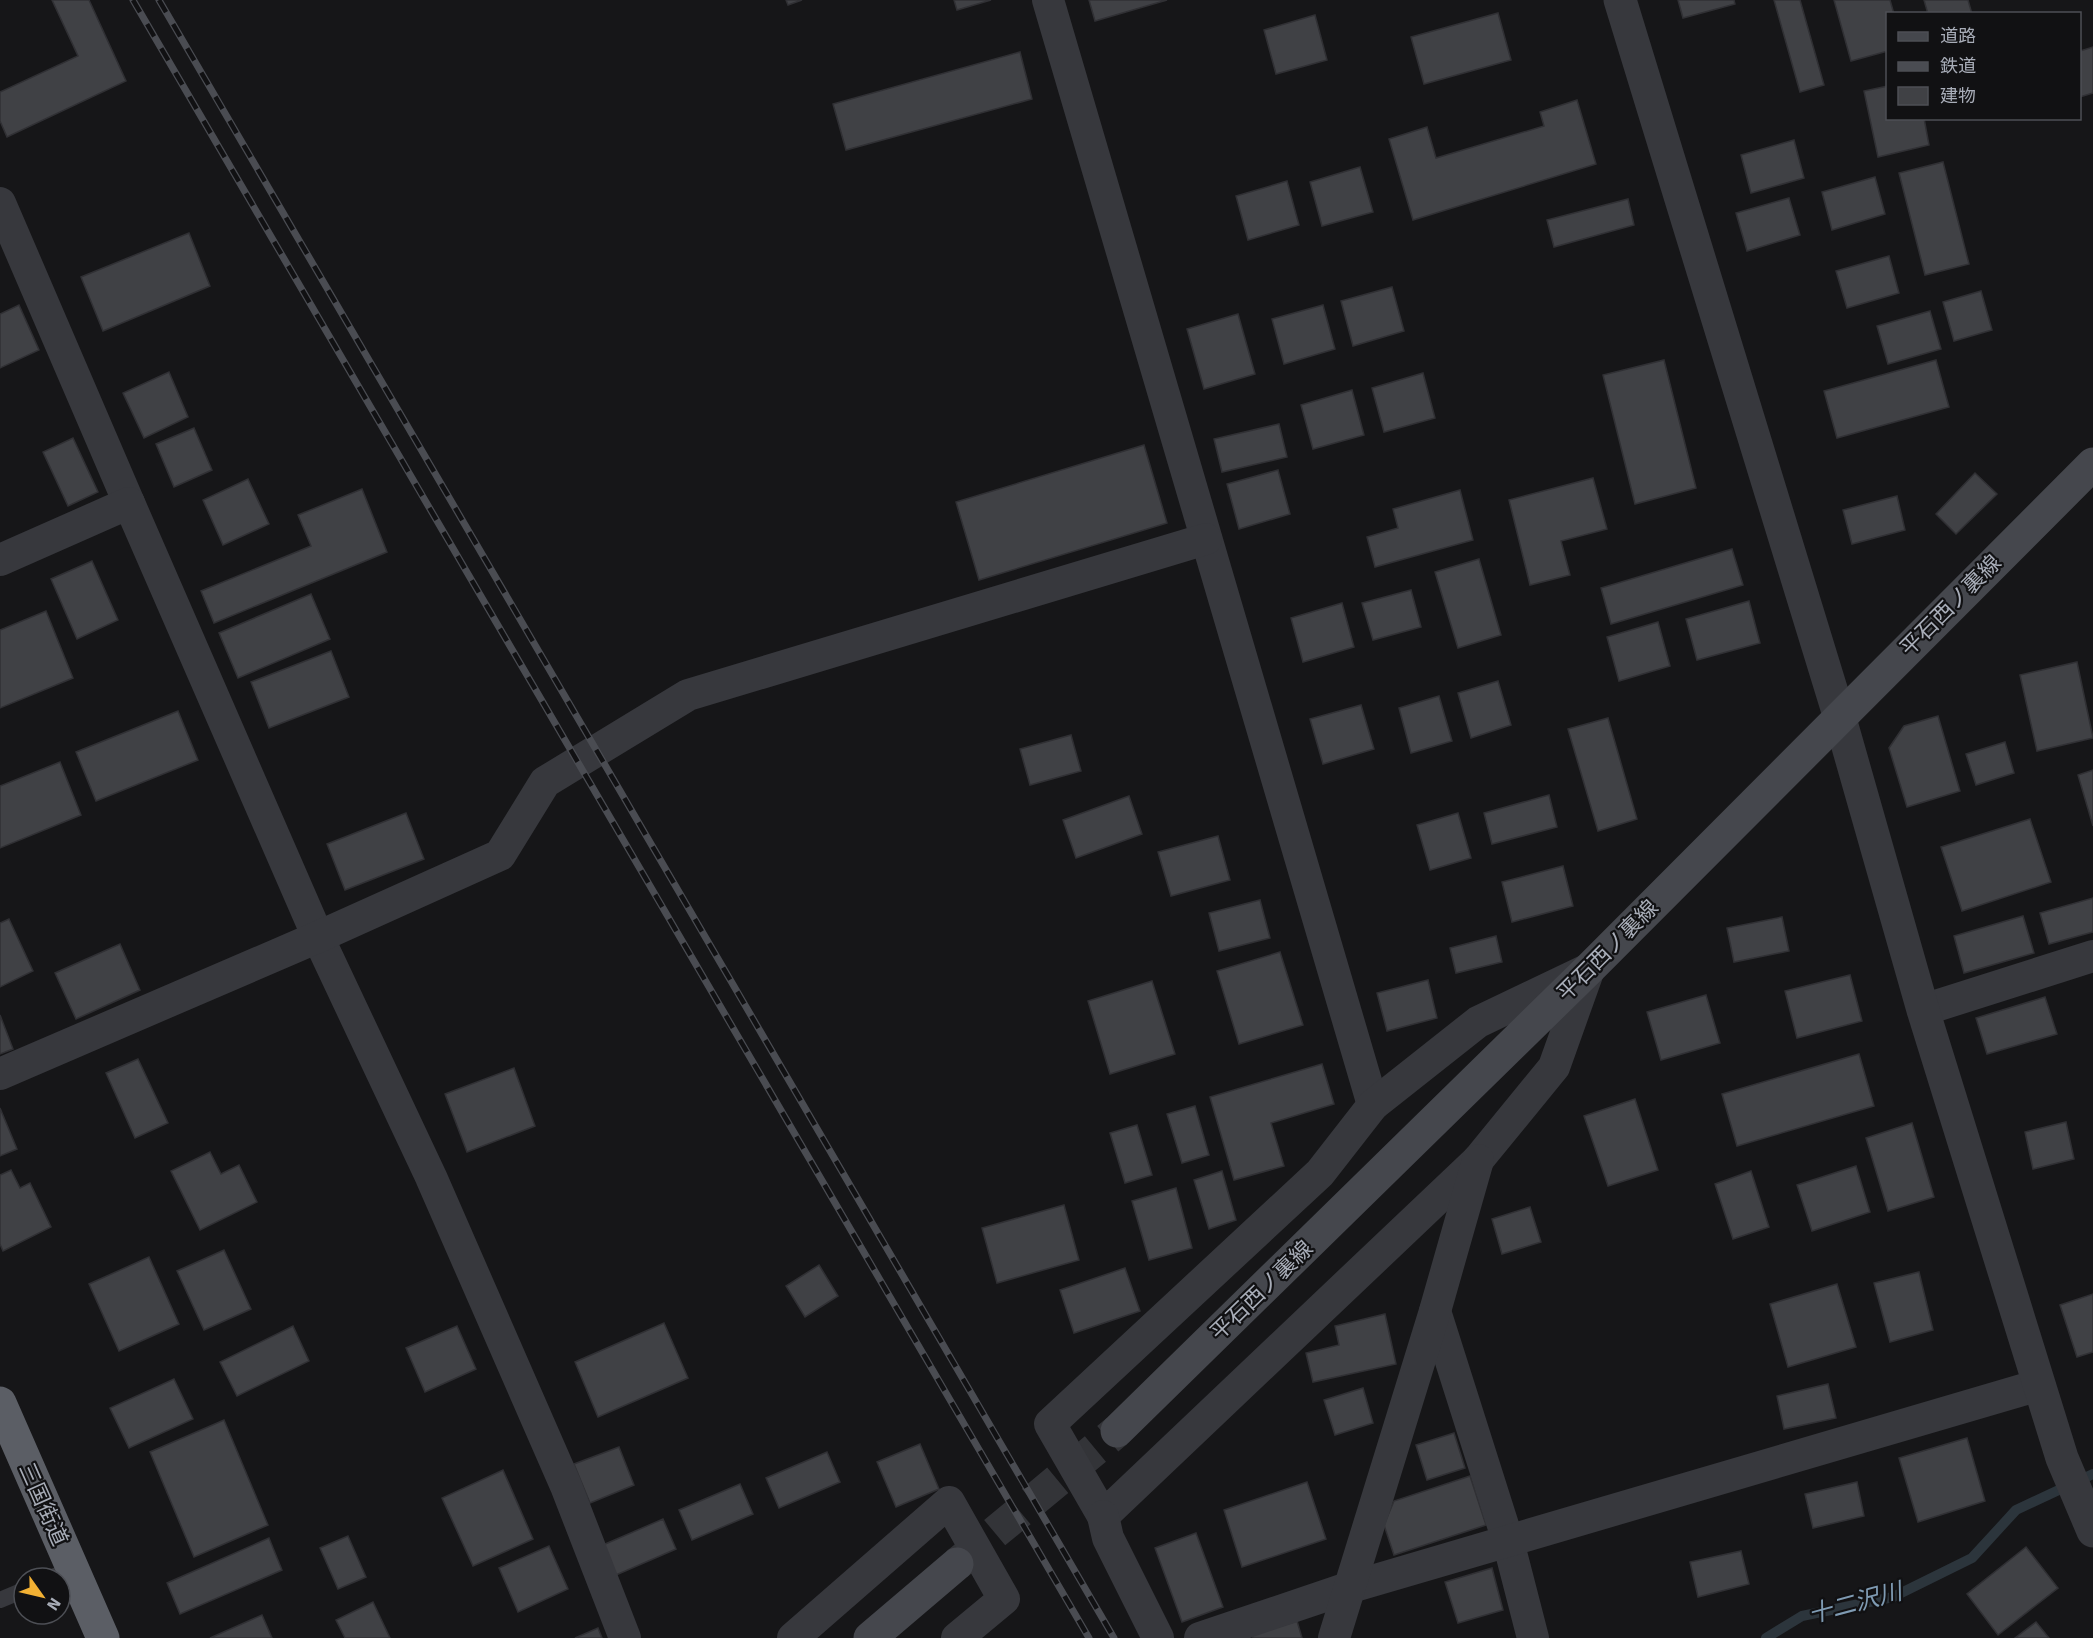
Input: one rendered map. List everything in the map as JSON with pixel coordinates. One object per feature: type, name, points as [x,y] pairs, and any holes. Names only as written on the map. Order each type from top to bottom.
[{"type":"highway","name":"三国街道","points":[[0,1403],[58,1566]]},
{"type":"highway","name":"三国街道","points":[[72,1590],[103,1638]]},
{"type":"main road","name":"平石西ノ裏線","points":[[1117,1431],[1588,969],[1839,715],[2093,464]]},
{"type":"main road","points":[[870,1638],[957,1564]]},
{"type":"street","points":[[1048,0],[1373,1105]]},
{"type":"street","points":[[1620,0],[1839,715],[1923,1010],[2062,1458],[2093,1531]]},
{"type":"street","points":[[0,203],[318,937],[431,1177],[566,1486],[625,1638]]},
{"type":"street","points":[[0,560],[129,503]]},
{"type":"street","points":[[0,1074],[318,937],[500,855],[545,782],[688,695],[1206,539]]},
{"type":"street","points":[[1923,1010],[2093,956]]},
{"type":"street","points":[[1158,1638],[1108,1538],[1103,1516],[1050,1424],[1320,1173],[1373,1105],[1478,1022],[1588,969]]},
{"type":"street","points":[[1103,1516],[1478,1160],[1554,1067],[1588,969]]},
{"type":"street","points":[[1334,1638],[1435,1311],[1478,1160]]},
{"type":"street","points":[[1435,1311],[1508,1541],[1533,1638]]},
{"type":"street","points":[[1200,1638],[1348,1588],[2039,1385]]},
{"type":"street","points":[[793,1638],[949,1502],[1004,1599],[957,1638]]},
{"type":"building","points":[[52,0],[89,0],[126,81],[7,137],[0,121],[0,92],[78,56]]},
{"type":"building","points":[[786,0],[802,0],[788,5]]},
{"type":"building","points":[[954,0],[991,0],[957,10]]},
{"type":"building","points":[[1089,0],[1167,0],[1095,21]]},
{"type":"building","points":[[1678,0],[1734,0],[1735,4],[1683,18]]},
{"type":"building","points":[[1774,0],[1800,0],[1824,85],[1800,92]]},
{"type":"building","points":[[1834,0],[1890,0],[1893,12],[1886,12],[1886,52],[1851,61]]},
{"type":"building","points":[[1924,0],[1968,0],[1971,12],[1927,12]]},
{"type":"building","points":[[1498,13],[1511,60],[1424,84],[1411,37]]},
{"type":"building","points":[[1315,15],[1327,60],[1276,74],[1264,30]]},
{"type":"building","points":[[2093,47],[2093,93],[2081,97],[2081,51]]},
{"type":"building","points":[[1020,52],[1032,99],[846,150],[833,104]]},
{"type":"building","points":[[1886,86],[1886,120],[1924,120],[1929,145],[1878,157],[1864,91]]},
{"type":"building","points":[[1577,100],[1596,164],[1413,220],[1389,139],[1427,127],[1436,158],[1544,126],[1540,112]]},
{"type":"building","points":[[1794,140],[1804,178],[1751,193],[1741,155]]},
{"type":"building","points":[[1943,162],[1969,264],[1925,275],[1899,173]]},
{"type":"building","points":[[1360,167],[1373,212],[1322,226],[1310,182]]},
{"type":"building","points":[[1875,177],[1885,214],[1832,230],[1822,192]]},
{"type":"building","points":[[1287,181],[1299,225],[1248,240],[1236,196]]},
{"type":"building","points":[[1789,198],[1800,235],[1747,251],[1736,213]]},
{"type":"building","points":[[1628,199],[1634,225],[1554,247],[1547,220]]},
{"type":"building","points":[[189,233],[210,286],[103,331],[81,277]]},
{"type":"building","points":[[1889,256],[1899,293],[1847,308],[1836,271]]},
{"type":"building","points":[[1392,287],[1404,331],[1353,346],[1341,301]]},
{"type":"building","points":[[1981,291],[1992,330],[1954,341],[1943,302]]},
{"type":"building","points":[[19,305],[39,350],[0,368],[0,314]]},
{"type":"building","points":[[1323,305],[1335,349],[1284,364],[1272,319]]},
{"type":"building","points":[[1930,311],[1941,349],[1888,364],[1877,326]]},
{"type":"building","points":[[1238,314],[1255,374],[1204,389],[1187,329]]},
{"type":"building","points":[[1664,360],[1696,488],[1635,504],[1603,375]]},
{"type":"building","points":[[1936,360],[1949,407],[1837,438],[1824,391]]},
{"type":"building","points":[[169,372],[188,417],[144,438],[123,393]]},
{"type":"building","points":[[1423,373],[1435,418],[1384,432],[1372,388]]},
{"type":"building","points":[[1352,390],[1364,435],[1313,449],[1301,405]]},
{"type":"building","points":[[1279,424],[1287,457],[1222,472],[1214,439]]},
{"type":"building","points":[[194,428],[212,470],[174,487],[156,444]]},
{"type":"building","points":[[73,438],[98,492],[68,506],[43,452]]},
{"type":"building","points":[[1144,445],[1167,523],[979,580],[956,502]]},
{"type":"building","points":[[1278,470],[1290,514],[1239,529],[1227,484]]},
{"type":"building","points":[[1975,473],[1997,494],[1956,534],[1936,514]]},
{"type":"building","points":[[1593,478],[1607,529],[1561,541],[1570,575],[1530,585],[1509,500]]},
{"type":"building","points":[[248,479],[269,524],[223,545],[203,500]]},
{"type":"building","points":[[362,489],[387,552],[214,623],[201,591],[311,546],[298,515]]},
{"type":"building","points":[[1460,490],[1473,540],[1375,567],[1367,537],[1398,528],[1393,509]]},
{"type":"building","points":[[1897,496],[1905,530],[1852,544],[1843,510]]},
{"type":"building","points":[[1732,549],[1743,585],[1611,624],[1601,588]]},
{"type":"building","points":[[1479,559],[1501,635],[1458,648],[1435,572]]},
{"type":"building","points":[[92,561],[118,620],[77,639],[51,579]]},
{"type":"building","points":[[1411,590],[1421,627],[1373,640],[1362,603]]},
{"type":"building","points":[[311,594],[330,639],[238,678],[219,633]]},
{"type":"building","points":[[1749,601],[1760,643],[1697,660],[1686,619]]},
{"type":"building","points":[[1342,603],[1354,647],[1303,662],[1291,618]]},
{"type":"building","points":[[46,611],[73,678],[0,708],[0,630]]},
{"type":"building","points":[[1658,622],[1670,666],[1619,681],[1607,637]]},
{"type":"building","points":[[331,651],[349,697],[269,728],[251,682]]},
{"type":"building","points":[[2077,662],[2093,738],[2037,751],[2020,675]]},
{"type":"building","points":[[1498,681],[1511,725],[1471,738],[1458,693]]},
{"type":"building","points":[[1439,696],[1452,741],[1411,753],[1399,708]]},
{"type":"building","points":[[1361,705],[1374,749],[1323,764],[1310,719]]},
{"type":"building","points":[[178,711],[198,760],[96,801],[76,752]]},
{"type":"building","points":[[1938,716],[1960,791],[1907,807],[1889,748],[1904,726]]},
{"type":"building","points":[[1608,718],[1637,819],[1598,831],[1568,729]]},
{"type":"building","points":[[1071,735],[1081,771],[1030,785],[1020,749]]},
{"type":"building","points":[[2005,742],[2014,773],[1976,785],[1966,754]]},
{"type":"building","points":[[60,762],[81,815],[0,848],[0,786]]},
{"type":"building","points":[[2093,770],[2093,826],[2078,775]]},
{"type":"building","points":[[1549,795],[1557,827],[1492,844],[1484,813]]},
{"type":"building","points":[[1129,796],[1142,834],[1076,858],[1063,820]]},
{"type":"building","points":[[406,813],[424,859],[345,890],[327,844]]},
{"type":"building","points":[[1458,813],[1471,858],[1430,870],[1417,825]]},
{"type":"building","points":[[2030,819],[2051,882],[1962,911],[1941,847]]},
{"type":"building","points":[[1218,836],[1230,880],[1171,896],[1158,852]]},
{"type":"building","points":[[1563,866],[1573,906],[1512,922],[1502,882]]},
{"type":"building","points":[[2093,898],[2093,932],[2049,944],[2040,913]]},
{"type":"building","points":[[1260,900],[1270,938],[1219,951],[1209,913]]},
{"type":"building","points":[[2023,916],[2034,953],[1964,973],[1954,936]]},
{"type":"building","points":[[1782,917],[1789,951],[1734,962],[1727,928]]},
{"type":"building","points":[[9,919],[33,971],[0,987],[0,923]]},
{"type":"building","points":[[1496,936],[1502,962],[1456,973],[1450,948]]},
{"type":"building","points":[[120,944],[140,990],[76,1019],[55,973]]},
{"type":"building","points":[[1280,952],[1303,1025],[1239,1044],[1217,971]]},
{"type":"building","points":[[1850,975],[1862,1021],[1797,1038],[1785,991]]},
{"type":"building","points":[[1428,980],[1437,1018],[1387,1031],[1377,993]]},
{"type":"building","points":[[1152,981],[1175,1054],[1110,1074],[1088,1001]]},
{"type":"building","points":[[1706,995],[1720,1043],[1661,1060],[1647,1012]]},
{"type":"building","points":[[2045,997],[2057,1034],[1987,1054],[1976,1018]]},
{"type":"building","points":[[0,1015],[13,1049],[0,1054]]},
{"type":"building","points":[[1859,1054],[1874,1106],[1737,1146],[1722,1094]]},
{"type":"building","points":[[138,1059],[168,1123],[135,1138],[106,1073]]},
{"type":"building","points":[[1322,1064],[1334,1104],[1271,1123],[1284,1166],[1234,1180],[1210,1097]]},
{"type":"building","points":[[514,1068],[535,1126],[467,1152],[445,1094]]},
{"type":"building","points":[[1635,1099],[1658,1170],[1608,1186],[1584,1116]]},
{"type":"building","points":[[1195,1106],[1209,1155],[1182,1163],[1167,1114]]},
{"type":"building","points":[[0,1108],[17,1149],[0,1156]]},
{"type":"building","points":[[2066,1122],[2074,1159],[2033,1169],[2025,1132]]},
{"type":"building","points":[[1912,1123],[1934,1197],[1888,1211],[1866,1138]]},
{"type":"building","points":[[1137,1125],[1152,1175],[1125,1183],[1110,1133]]},
{"type":"building","points":[[210,1152],[221,1174],[239,1165],[257,1202],[200,1230],[171,1171]]},
{"type":"building","points":[[1856,1166],[1870,1212],[1812,1231],[1797,1185]]},
{"type":"building","points":[[11,1170],[20,1188],[30,1183],[51,1227],[3,1251],[0,1244],[0,1175]]},
{"type":"building","points":[[1222,1171],[1236,1220],[1209,1229],[1194,1180]]},
{"type":"building","points":[[1751,1171],[1769,1227],[1733,1239],[1715,1184]]},
{"type":"building","points":[[1176,1188],[1192,1248],[1149,1260],[1132,1201]]},
{"type":"building","points":[[1064,1205],[1079,1260],[997,1283],[982,1228]]},
{"type":"building","points":[[1530,1207],[1541,1242],[1502,1254],[1492,1219]]},
{"type":"building","points":[[224,1250],[251,1309],[204,1330],[177,1271]]},
{"type":"building","points":[[149,1257],[179,1324],[119,1351],[89,1284]]},
{"type":"building","points":[[819,1265],[838,1296],[805,1317],[786,1286]]},
{"type":"building","points":[[1125,1268],[1140,1311],[1074,1333],[1060,1290]]},
{"type":"building","points":[[1919,1272],[1933,1330],[1890,1342],[1874,1283]]},
{"type":"building","points":[[1837,1284],[1856,1347],[1788,1367],[1770,1304]]},
{"type":"building","points":[[2093,1294],[2093,1352],[2077,1357],[2060,1305]]},
{"type":"building","points":[[1385,1314],[1396,1364],[1313,1382],[1306,1353],[1339,1345],[1335,1326]]},
{"type":"building","points":[[664,1323],[688,1378],[598,1417],[575,1362]]},
{"type":"building","points":[[293,1326],[309,1361],[237,1396],[220,1362]]},
{"type":"building","points":[[457,1326],[476,1369],[425,1392],[406,1348]]},
{"type":"building","points":[[174,1379],[193,1419],[129,1448],[110,1408]]},
{"type":"building","points":[[1828,1384],[1836,1418],[1784,1429],[1777,1396]]},
{"type":"building","points":[[1363,1388],[1373,1423],[1335,1435],[1324,1400]]},
{"type":"building","points":[[224,1420],[268,1525],[194,1557],[150,1452]]},
{"type":"building","points":[[1454,1433],[1465,1468],[1427,1480],[1416,1445]]},
{"type":"building","points":[[1967,1438],[1985,1501],[1918,1522],[1899,1458]]},
{"type":"building","points":[[920,1444],[939,1489],[896,1507],[877,1462]]},
{"type":"building","points":[[619,1447],[634,1485],[590,1503],[574,1464]]},
{"type":"building","points":[[827,1452],[840,1482],[779,1508],[766,1478]]},
{"type":"building","points":[[503,1470],[533,1539],[473,1566],[442,1498]]},
{"type":"building","points":[[1470,1476],[1486,1525],[1394,1555],[1384,1525],[1394,1501]]},
{"type":"building","points":[[1307,1482],[1326,1539],[1242,1567],[1224,1510]]},
{"type":"building","points":[[1857,1482],[1864,1516],[1813,1528],[1805,1494]]},
{"type":"building","points":[[740,1484],[753,1514],[692,1540],[679,1510]]},
{"type":"building","points":[[663,1519],[676,1549],[616,1575],[603,1545]]},
{"type":"building","points":[[1196,1533],[1223,1607],[1182,1622],[1155,1548]]},
{"type":"building","points":[[348,1536],[366,1577],[338,1589],[320,1548]]},
{"type":"building","points":[[269,1538],[282,1570],[180,1614],[167,1583]]},
{"type":"building","points":[[549,1546],[568,1589],[518,1612],[499,1568]]},
{"type":"building","points":[[2026,1547],[2058,1588],[1998,1635],[1967,1594]]},
{"type":"building","points":[[1741,1551],[1749,1584],[1698,1597],[1690,1562]]},
{"type":"building","points":[[1492,1568],[1503,1610],[1458,1623],[1445,1582]]},
{"type":"building","points":[[373,1602],[390,1638],[345,1638],[336,1620]]},
{"type":"building","points":[[262,1615],[272,1638],[210,1638]]},
{"type":"building","points":[[1297,1621],[1302,1638],[1253,1638],[1252,1635]]},
{"type":"building","points":[[2036,1622],[2049,1638],[2015,1638]]},
{"type":"building","points":[[598,1628],[602,1638],[575,1638]]},
{"type":"waterway","name":"十二沢川","points":[[1766,1638],[1802,1616],[1893,1597],[1972,1558],[2016,1510],[2093,1474]]},
{"type":"tunnel","points":[[957,1564],[1117,1431]]},
{"type":"railway","points":[[133,0],[1089,1638]]},
{"type":"railway","points":[[159,0],[1114,1638]]}]
